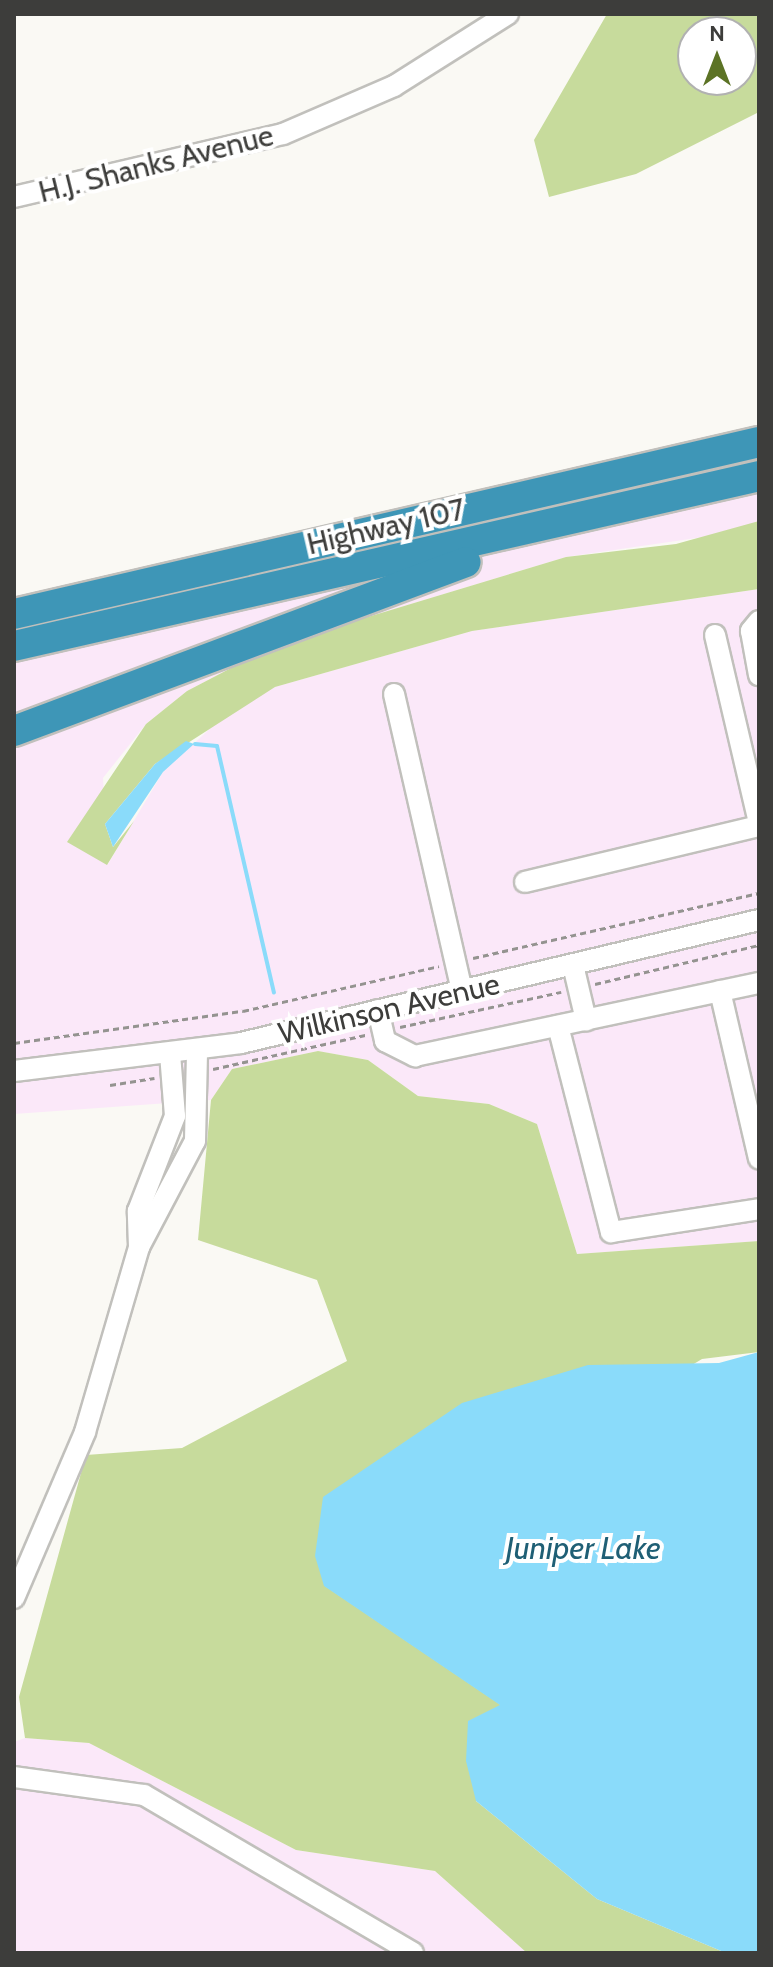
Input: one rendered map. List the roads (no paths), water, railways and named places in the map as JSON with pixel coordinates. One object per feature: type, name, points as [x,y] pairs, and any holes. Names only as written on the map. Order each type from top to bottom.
[{"type":"highway","name":"Highway 107","points":[[14,614],[759,442]]},
{"type":"highway","name":"Highway 107","points":[[14,646],[759,476]]},
{"type":"highway","points":[[14,731],[186,661],[594,516]]},
{"type":"street","name":"H.J. Shanks Avenue","points":[[14,197],[283,134],[394,86],[508,14]]},
{"type":"street","points":[[759,621],[751,631],[759,675]]},
{"type":"street","points":[[525,882],[759,824],[715,635]]},
{"type":"street","points":[[394,694],[462,991]]},
{"type":"street","name":"Wilkinson Avenue","points":[[14,1071],[172,1064],[197,1050],[759,920]]},
{"type":"street","points":[[573,965],[586,1020]]},
{"type":"street","points":[[378,1010],[385,1041],[415,1056],[759,983]]},
{"type":"street","points":[[720,991],[759,1159]]},
{"type":"street","points":[[558,1026],[611,1232],[759,1209]]},
{"type":"street","points":[[14,1598],[85,1432],[139,1247],[195,1141],[201,1112],[197,1050]]},
{"type":"street","points":[[139,1247],[138,1211],[175,1116],[172,1064]]},
{"type":"street","points":[[14,1777],[144,1795],[413,1953]]},
{"type":"water","points":[[186,741],[194,744],[163,772],[113,847],[105,824],[155,764]]},
{"type":"water","name":"Juniper Lake","points":[[759,1352],[759,1953],[726,1953],[597,1899],[476,1801],[466,1761],[468,1721],[500,1705],[324,1586],[315,1556],[323,1497],[462,1403],[588,1365],[719,1363]]},
{"type":"waterway","points":[[195,744],[217,746],[274,993]]}]
